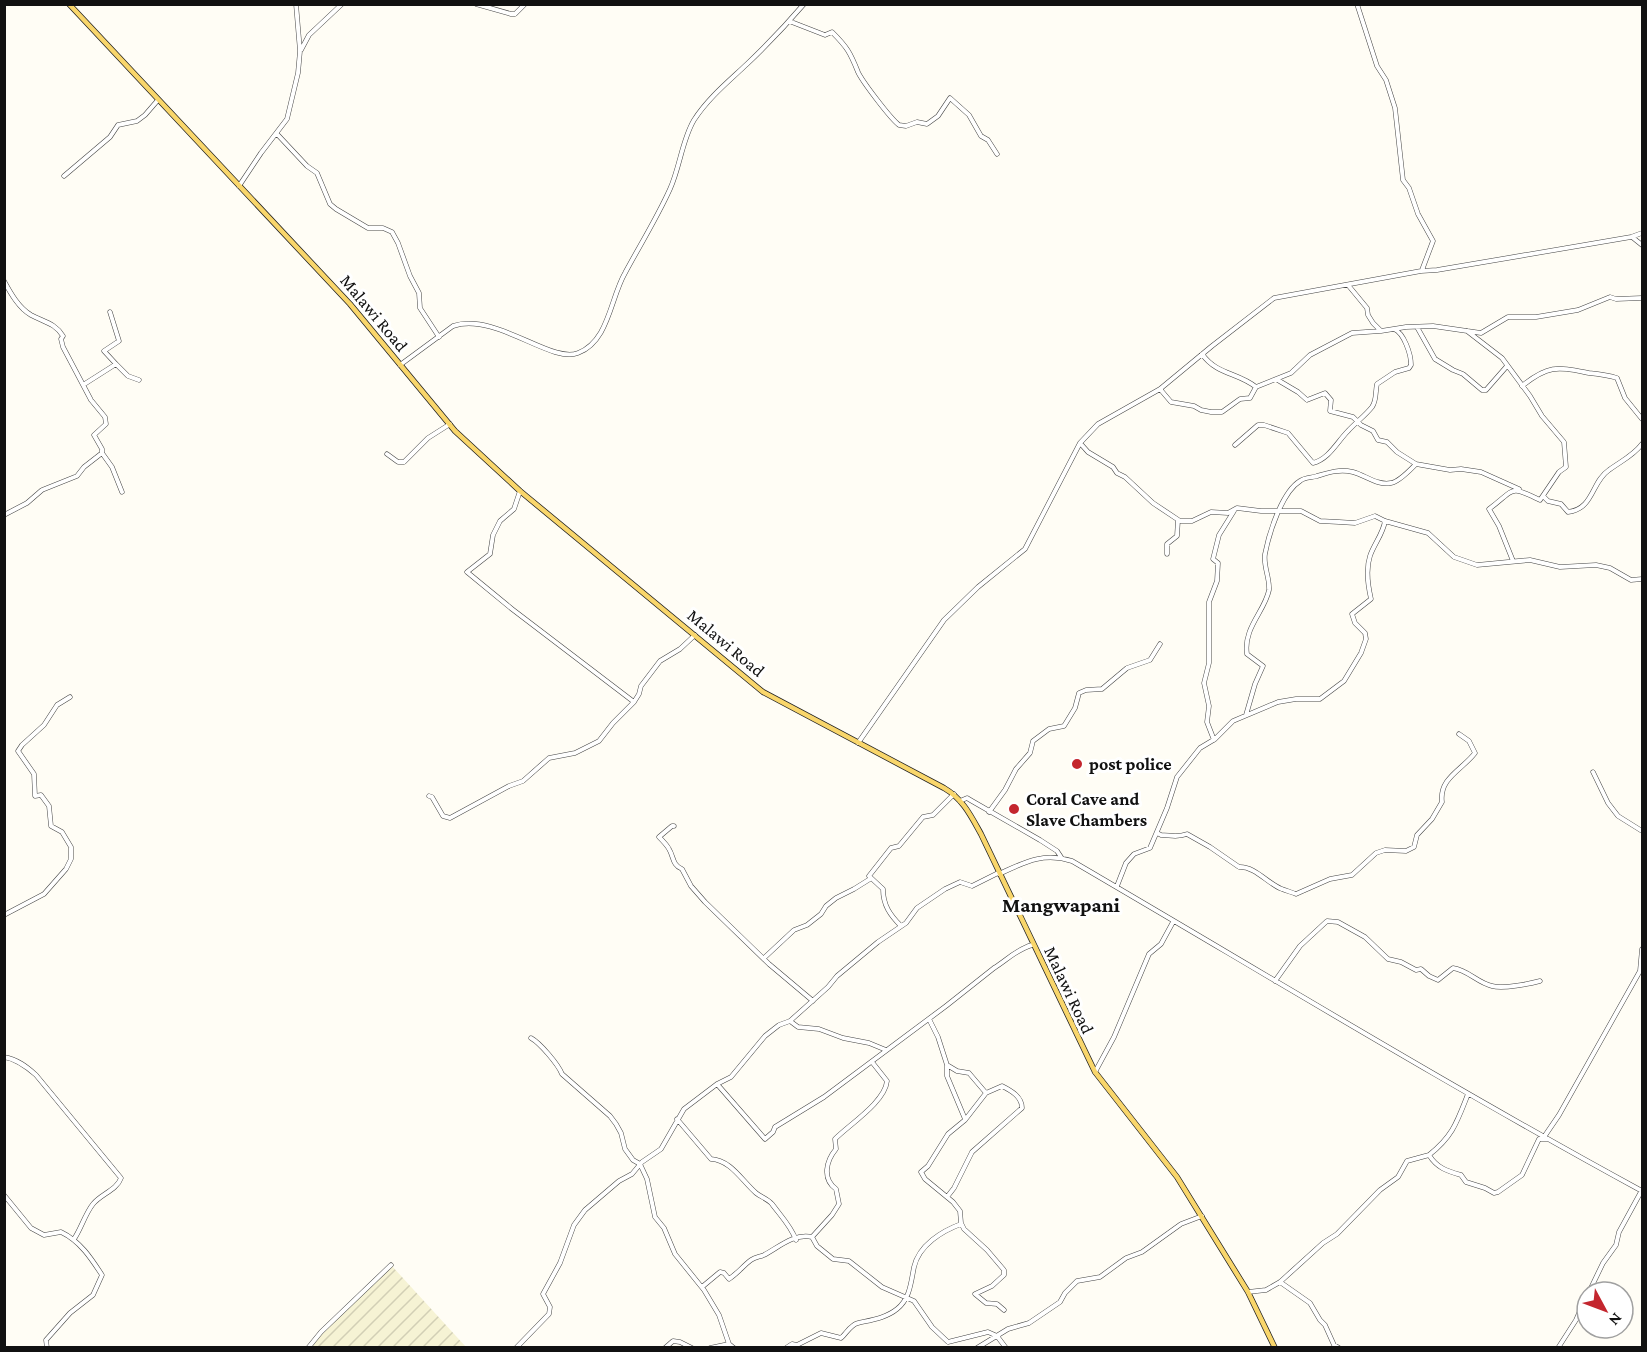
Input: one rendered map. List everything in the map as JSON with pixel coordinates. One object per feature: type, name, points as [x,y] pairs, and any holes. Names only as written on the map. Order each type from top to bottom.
[{"type":"main road","name":"Malawi Road","points":[[69,4],[350,304],[450,424],[520,490],[764,692],[954,794],[981,834],[1032,945],[1095,1072],[1177,1177],[1248,1292],[1275,1347]]},
{"type":"street","points":[[239,186],[288,119],[300,51],[296,4]]},
{"type":"street","points":[[300,51],[309,35],[342,4]]},
{"type":"street","points":[[476,4],[511,14],[515,14],[525,4]]},
{"type":"street","points":[[400,365],[453,326],[463,323],[480,324],[510,333],[567,356],[592,346],[604,328],[616,290],[671,187],[694,121],[712,98],[804,4]]},
{"type":"street","points":[[1357,4],[1377,66],[1386,81],[1395,108],[1403,180],[1409,188],[1418,214],[1434,241],[1421,271]]},
{"type":"street","points":[[789,21],[825,35],[832,32],[846,46],[855,61],[858,74],[899,125],[906,126],[917,122],[927,124],[938,116],[950,98],[969,115],[981,136],[988,140],[998,154]]},
{"type":"street","points":[[64,176],[110,137],[118,125],[137,121],[158,100]]},
{"type":"street","points":[[277,134],[307,166],[317,173],[330,204],[368,228],[383,228],[392,232],[419,293],[420,308],[439,337]]},
{"type":"street","points":[[858,743],[945,620],[978,587],[1025,549],[1080,443],[1098,424],[1160,390],[1274,298],[1421,271],[1632,237],[1642,233]]},
{"type":"street","points":[[1632,237],[1642,245]]},
{"type":"street","points":[[4,281],[13,297],[27,312],[58,328],[63,336],[61,339],[63,347],[83,385],[105,417],[106,424],[94,435],[114,471],[122,492]]},
{"type":"street","points":[[1348,285],[1367,308],[1368,315],[1381,331]]},
{"type":"street","points":[[1160,390],[1171,402],[1194,405],[1210,412],[1222,412],[1240,399],[1250,398],[1256,387],[1291,373],[1310,355],[1352,333],[1417,327],[1441,327],[1473,333],[1486,331],[1509,317],[1578,310],[1610,297],[1616,299],[1642,298]]},
{"type":"street","points":[[110,312],[119,340],[104,351],[128,376],[139,380]]},
{"type":"street","points":[[1417,327],[1435,359],[1463,374],[1482,390],[1486,390],[1507,366]]},
{"type":"street","points":[[1235,445],[1258,425],[1264,425],[1288,433],[1306,456],[1315,463],[1330,453],[1371,408],[1375,400],[1377,384],[1395,372],[1412,365],[1401,334],[1394,328]]},
{"type":"street","points":[[1276,379],[1299,392],[1307,400],[1325,393],[1330,400],[1330,411],[1353,417],[1358,423],[1373,431],[1379,441],[1387,442],[1397,452],[1416,464],[1450,470],[1481,472],[1540,500],[1559,472],[1566,467],[1564,442],[1542,416],[1502,358],[1467,331]]},
{"type":"street","points":[[1202,354],[1209,364],[1220,371],[1256,387]]},
{"type":"street","points":[[83,385],[116,364]]},
{"type":"street","points":[[1522,386],[1541,373],[1562,367],[1608,375],[1617,378],[1625,398],[1642,419]]},
{"type":"street","points":[[387,454],[398,462],[404,462],[428,438],[450,424]]},
{"type":"street","points":[[1080,443],[1088,452],[1113,467],[1153,503],[1180,521],[1192,521],[1211,512],[1228,513],[1237,508],[1301,511],[1320,521],[1355,523],[1375,516],[1428,533],[1454,557],[1477,565],[1530,560],[1560,567],[1596,565],[1610,568],[1631,580],[1642,579]]},
{"type":"street","points":[[1544,497],[1548,501],[1561,504],[1569,512],[1587,504],[1605,473],[1621,464],[1642,444]]},
{"type":"street","points":[[4,515],[42,490],[76,476],[102,453]]},
{"type":"street","points":[[1246,716],[1263,666],[1247,654],[1246,644],[1252,625],[1269,591],[1265,552],[1278,511],[1293,486],[1305,478],[1316,477],[1334,470],[1350,471],[1363,475],[1369,480],[1391,483],[1401,479],[1416,464]]},
{"type":"street","points":[[520,490],[514,509],[500,521],[493,535],[490,554],[467,572],[634,702]]},
{"type":"street","points":[[1513,561],[1499,526],[1489,509],[1509,491],[1519,490]]},
{"type":"street","points":[[1214,740],[1207,722],[1209,706],[1204,683],[1209,663],[1209,602],[1217,581],[1218,563],[1213,559],[1219,535],[1234,510]]},
{"type":"street","points":[[1167,554],[1167,544],[1177,536],[1178,519]]},
{"type":"street","points":[[1117,886],[1126,863],[1134,854],[1150,848],[1167,808],[1174,783],[1182,768],[1200,748],[1214,740],[1233,721],[1278,702],[1320,699],[1338,687],[1349,674],[1366,639],[1365,633],[1355,623],[1352,614],[1371,599],[1368,587],[1370,555],[1377,544],[1385,521]]},
{"type":"street","points":[[429,795],[446,818],[465,811],[528,778],[549,758],[575,753],[599,741],[634,702],[641,686],[660,662],[680,650],[694,635]]},
{"type":"street","points":[[989,812],[1005,790],[1016,769],[1030,753],[1034,741],[1049,729],[1064,726],[1075,708],[1079,693],[1102,689],[1127,668],[1150,660],[1160,644]]},
{"type":"street","points":[[4,915],[44,894],[66,869],[71,859],[70,843],[62,832],[51,826],[49,806],[41,795],[35,796],[34,774],[27,761],[18,752],[44,725],[57,705],[70,698]]},
{"type":"street","points":[[1157,833],[1178,837],[1187,834],[1239,867],[1259,874],[1280,889],[1296,894],[1330,879],[1352,875],[1376,853],[1385,850],[1406,851],[1414,847],[1417,835],[1434,816],[1442,802],[1441,794],[1446,782],[1475,753],[1469,741],[1459,734]]},
{"type":"street","points":[[1593,772],[1608,803],[1618,816],[1642,831]]},
{"type":"street","points":[[764,958],[794,930],[807,925],[821,914],[823,909],[836,898],[870,879],[869,876],[891,848],[899,846],[923,817],[933,815],[954,794]]},
{"type":"street","points":[[960,801],[967,798],[1040,840],[1057,852],[1061,858]]},
{"type":"street","points":[[674,826],[659,837],[670,850],[671,858],[682,869],[691,886],[764,958],[813,1001]]},
{"type":"street","points":[[516,1347],[549,1314],[550,1307],[543,1294],[544,1289],[557,1269],[574,1226],[585,1210],[661,1149],[684,1109],[717,1084],[731,1077],[765,1036],[779,1025],[790,1021],[837,976],[878,942],[906,923],[917,908],[960,882],[972,886],[1038,857],[1072,861],[1468,1094],[1642,1190],[1619,1232],[1616,1245],[1595,1280]]},
{"type":"street","points":[[870,879],[883,889],[883,900],[887,909],[901,926]]},
{"type":"street","points":[[1275,981],[1300,946],[1327,921],[1338,922],[1365,937],[1388,959],[1401,962],[1416,970],[1421,969],[1438,980],[1453,968],[1460,969],[1491,986],[1503,987],[1540,981]]},
{"type":"street","points":[[1095,1072],[1114,1037],[1149,954],[1161,944],[1173,922]]},
{"type":"street","points":[[717,1084],[765,1139],[775,1127],[824,1097],[872,1062],[1014,955],[1018,949],[1032,945]]},
{"type":"street","points":[[1429,1155],[1434,1163],[1449,1172],[1461,1175],[1466,1182],[1494,1193],[1522,1175],[1539,1139],[1545,1138],[1559,1115],[1640,970],[1642,949]]},
{"type":"street","points":[[929,1019],[938,1037],[947,1065],[947,1076],[965,1120]]},
{"type":"street","points":[[790,1021],[798,1027],[819,1029],[886,1050]]},
{"type":"street","points":[[531,1038],[537,1041],[560,1068],[562,1074],[610,1116],[621,1133],[628,1154],[640,1164],[649,1184],[655,1217],[664,1228],[675,1254],[702,1287],[719,1315],[729,1344]]},
{"type":"street","points":[[4,1058],[10,1058],[27,1067],[36,1076],[121,1178],[115,1188],[91,1206],[81,1230],[74,1239]]},
{"type":"street","points":[[812,1237],[839,1204],[836,1189],[829,1184],[826,1172],[831,1155],[836,1149],[835,1139],[880,1098],[886,1088],[887,1081],[872,1062]]},
{"type":"street","points":[[947,1065],[957,1071],[969,1072],[986,1093]]},
{"type":"street","points":[[947,1197],[972,1152],[1022,1108],[1020,1099],[1002,1086],[986,1093],[965,1120],[948,1134],[921,1173],[960,1211],[961,1224],[966,1231],[987,1250],[1004,1271],[999,1281],[975,1294],[986,1304],[997,1304],[1004,1310]]},
{"type":"street","points":[[1248,1292],[1266,1290],[1280,1282],[1337,1234],[1380,1190],[1398,1177],[1407,1161],[1429,1155],[1445,1142],[1454,1129],[1468,1094]]},
{"type":"street","points":[[677,1119],[711,1159],[727,1164],[754,1192],[771,1203],[774,1210],[789,1225],[796,1240]]},
{"type":"street","points":[[4,1195],[31,1228],[44,1235],[61,1232],[74,1239],[91,1257],[102,1275],[93,1295],[70,1312],[46,1340],[47,1347]]},
{"type":"street","points":[[977,1347],[1008,1329],[1029,1323],[1060,1302],[1077,1281],[1100,1277],[1126,1258],[1142,1252],[1181,1224],[1202,1216]]},
{"type":"street","points":[[786,1347],[792,1344],[797,1345],[821,1332],[841,1338],[854,1324],[868,1322],[895,1311],[907,1296],[914,1267],[921,1252],[938,1235],[961,1224]]},
{"type":"street","points":[[702,1287],[720,1272],[729,1279],[752,1259],[765,1255],[785,1242],[796,1240],[801,1236],[812,1237]]},
{"type":"street","points":[[812,1237],[817,1246],[833,1259],[849,1261],[882,1287],[907,1296],[919,1306],[932,1327],[948,1342],[988,1332],[998,1336],[1006,1347]]},
{"type":"street","points":[[308,1347],[391,1265]]},
{"type":"street","points":[[1280,1282],[1310,1303],[1325,1324],[1334,1345],[1340,1347]]},
{"type":"street","points":[[1558,1347],[1575,1322]]},
{"type":"street","points":[[665,1347],[673,1341],[692,1347]]},
{"type":"street","points":[[710,1347],[729,1344],[734,1347]]},
{"type":"shaded area","points":[[391,1265],[466,1347],[308,1348]]},
{"type":"place","name":"post police","points":[[1077,764]]},
{"type":"place","name":"Coral Cave and Slave Chambers","points":[[1014,809]]},
{"type":"district","name":"Mangwapani","points":[[1061,905]]}]
